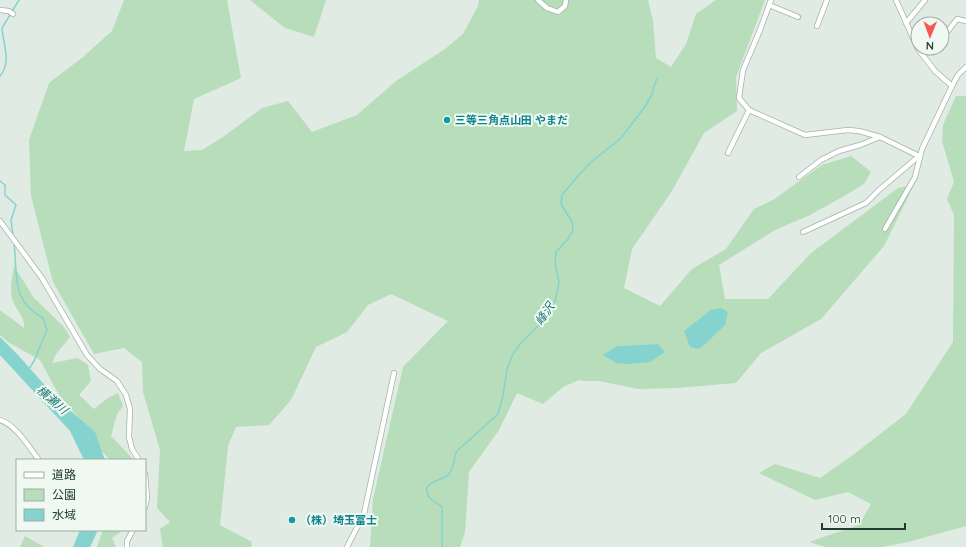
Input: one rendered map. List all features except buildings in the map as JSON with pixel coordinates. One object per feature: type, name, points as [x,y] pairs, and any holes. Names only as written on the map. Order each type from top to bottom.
[{"type":"street","points":[[538,0],[546,8],[558,12],[565,6],[566,0]]},
{"type":"street","points":[[817,26],[827,0]]},
{"type":"street","points":[[896,0],[918,49],[935,71],[952,86]]},
{"type":"street","points":[[906,24],[924,0]]},
{"type":"street","points":[[798,17],[770,2],[743,70],[739,98],[749,110],[804,135],[848,130],[859,131],[880,137],[919,156]]},
{"type":"street","points":[[0,10],[9,11],[13,14]]},
{"type":"street","points":[[950,28],[957,19],[966,21]]},
{"type":"street","points":[[885,229],[915,177],[918,170],[919,156],[952,86],[958,75],[966,67]]},
{"type":"street","points":[[728,153],[749,110]]},
{"type":"street","points":[[799,176],[821,160],[839,151],[880,137]]},
{"type":"street","points":[[803,232],[866,204],[879,190],[919,156]]},
{"type":"street","points":[[0,221],[42,278],[87,354],[100,369],[117,381],[126,395],[130,409],[130,437],[132,449],[138,459]]},
{"type":"street","points":[[347,547],[364,514],[394,373]]},
{"type":"street","points":[[0,420],[14,430],[38,459]]},
{"type":"street","points":[[146,486],[146,502]]},
{"type":"street","points":[[127,547],[127,541],[132,531]]},
{"type":"green space","points":[[124,0],[227,0],[241,78],[194,99],[184,151],[202,150],[223,137],[262,108],[288,101],[312,132],[357,115],[396,81],[445,49],[463,34],[478,6],[479,0],[648,0],[653,21],[656,58],[671,67],[686,44],[696,14],[716,0],[765,0],[736,77],[737,111],[704,133],[672,191],[632,249],[624,288],[660,306],[692,269],[726,249],[754,209],[773,200],[822,165],[851,156],[871,172],[864,184],[808,216],[775,230],[719,265],[725,299],[768,299],[811,253],[898,188],[914,185],[884,246],[821,319],[761,353],[736,383],[677,388],[638,389],[599,381],[579,380],[563,387],[543,404],[517,393],[499,430],[469,472],[465,532],[460,547],[370,547],[373,499],[403,367],[448,321],[391,294],[368,305],[347,332],[316,347],[291,400],[269,425],[236,427],[228,446],[220,525],[252,542],[251,547],[163,547],[160,529],[170,522],[157,508],[160,450],[143,392],[142,362],[124,348],[94,354],[53,282],[31,196],[29,140],[49,83],[83,57],[112,31]],"holes":[[[658,344],[604,355],[617,346]]]},
{"type":"green space","points":[[250,0],[326,0],[314,37],[285,28]]},
{"type":"green space","points":[[956,96],[966,96],[966,526],[908,542],[882,547],[826,547],[809,542],[859,525],[871,504],[848,492],[815,500],[759,473],[775,464],[820,478],[853,455],[906,414],[953,342],[954,215],[947,199],[954,182],[942,141],[943,125]]},
{"type":"green space","points":[[14,266],[34,298],[63,326],[70,337],[56,354],[52,363],[78,358],[88,365],[91,381],[79,395],[94,409],[108,398],[118,393],[123,406],[117,414],[111,436],[132,459],[109,459],[93,441],[78,417],[59,395],[40,360],[8,342],[0,335],[0,310],[24,328],[23,320],[15,306],[11,294]]},
{"type":"green space","points":[[103,531],[122,531],[112,538],[116,547],[97,547]]},
{"type":"green space","points":[[25,536],[44,547],[20,547]]},
{"type":"water","points":[[721,308],[728,312],[725,325],[703,346],[698,349],[690,347],[684,331],[711,310]]},
{"type":"water","name":"横瀬川","points":[[0,337],[56,398],[95,432],[105,459],[84,459],[70,431],[0,355]]},
{"type":"water","points":[[658,344],[665,352],[650,362],[628,364],[616,363],[603,355],[617,346]]},
{"type":"water","points":[[80,531],[98,531],[90,547],[73,547]]},
{"type":"waterway","points":[[0,76],[6,65],[6,53],[2,28],[19,0]]},
{"type":"waterway","name":"峰沢","points":[[442,547],[442,507],[429,497],[427,487],[451,472],[457,451],[498,414],[503,396],[507,369],[513,354],[521,343],[542,322],[555,301],[559,283],[555,262],[556,252],[568,239],[573,230],[572,222],[561,204],[562,195],[590,163],[621,138],[644,108],[651,96],[657,78]]},
{"type":"waterway","points":[[0,181],[5,185],[5,195],[16,205],[11,220],[13,235]]},
{"type":"waterway","points":[[14,243],[16,276],[20,295],[32,311],[43,318],[47,330],[29,369]]},
{"type":"place","name":"三等三角点山田 やまだ","points":[[447,120]]},
{"type":"place","name":"（株）埼玉富士","points":[[292,520]]}]
